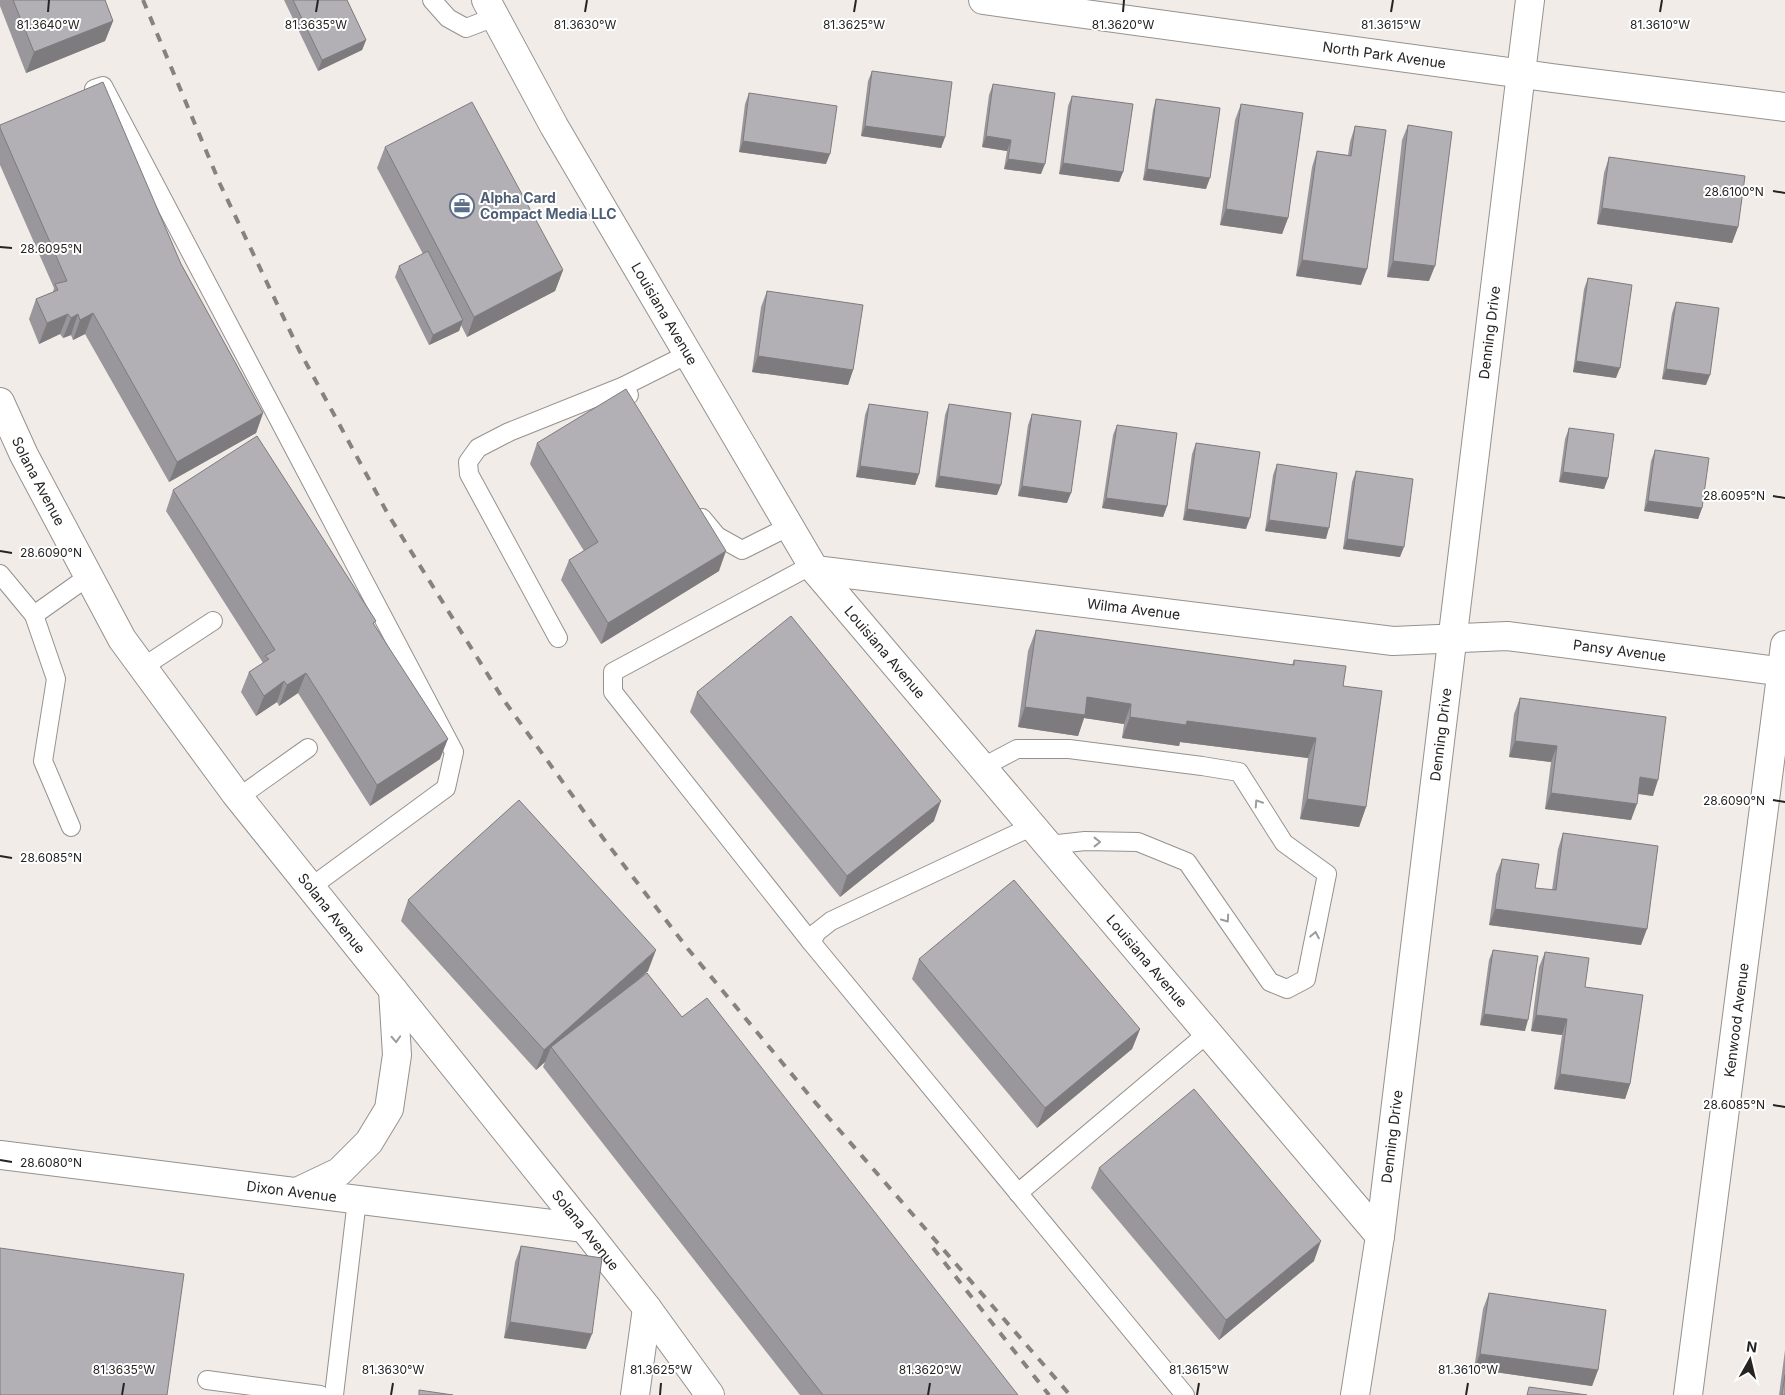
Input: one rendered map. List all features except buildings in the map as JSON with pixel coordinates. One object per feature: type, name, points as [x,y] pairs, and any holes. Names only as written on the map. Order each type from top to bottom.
[{"type":"street","name":"North Park Avenue","points":[[983,0],[1785,107]]},
{"type":"street","name":"Denning Drive","points":[[1355,1395],[1380,1236],[1530,0]]},
{"type":"street","name":"Louisiana Avenue","points":[[490,8],[554,126],[814,568],[1380,1236]]},
{"type":"street","name":"Solana Avenue","points":[[0,402],[24,455],[122,639],[239,798],[584,1228],[647,1308],[710,1395]]},
{"type":"street","name":"Wilma Avenue","points":[[814,568],[1393,641],[1453,638]]},
{"type":"street","name":"Pansy Avenue","points":[[1453,638],[1507,636],[1783,672]]},
{"type":"street","name":"Kenwood Avenue","points":[[1688,1395],[1785,645]]},
{"type":"street","points":[[297,1192],[339,1172],[370,1142],[389,1108],[397,1055],[394,990]]},
{"type":"street","name":"Dixon Avenue","points":[[0,1155],[584,1228]]},
{"type":"street","points":[[635,1395],[647,1308]]},
{"type":"lane","points":[[432,0],[448,18],[466,28],[490,8]]},
{"type":"lane","points":[[77,96],[103,86],[454,752],[446,788],[311,887]]},
{"type":"lane","points":[[558,638],[469,474],[468,462],[478,448],[501,436],[624,386],[688,354]]},
{"type":"lane","points":[[624,386],[638,411]]},
{"type":"lane","points":[[693,504],[717,536],[742,550],[790,526]]},
{"type":"lane","points":[[814,568],[613,672],[613,692],[811,942],[1185,1395]]},
{"type":"lane","points":[[0,574],[34,615],[56,679],[43,761],[71,827]]},
{"type":"lane","points":[[34,615],[89,576]]},
{"type":"lane","points":[[143,667],[213,621]]},
{"type":"lane","points":[[239,798],[308,748]]},
{"type":"lane","points":[[811,942],[817,932],[831,921],[1041,836],[1085,842],[1138,842],[1187,862],[1270,982],[1288,989],[1306,978],[1327,874],[1284,843],[1239,772],[1069,749],[1017,749],[983,767]]},
{"type":"lane","points":[[1018,1193],[1208,1033]]},
{"type":"lane","points":[[334,1395],[356,1200]]},
{"type":"lane","points":[[207,1380],[320,1395]]},
{"type":"railway","points":[[143,0],[220,184],[299,350],[389,516],[503,699],[603,838],[688,949],[814,1101],[1070,1395]]},
{"type":"railway","points":[[933,1248],[1049,1395]]},
{"type":"place","name":"Alpha Card Compact Media LLC","points":[[462,206]]}]
